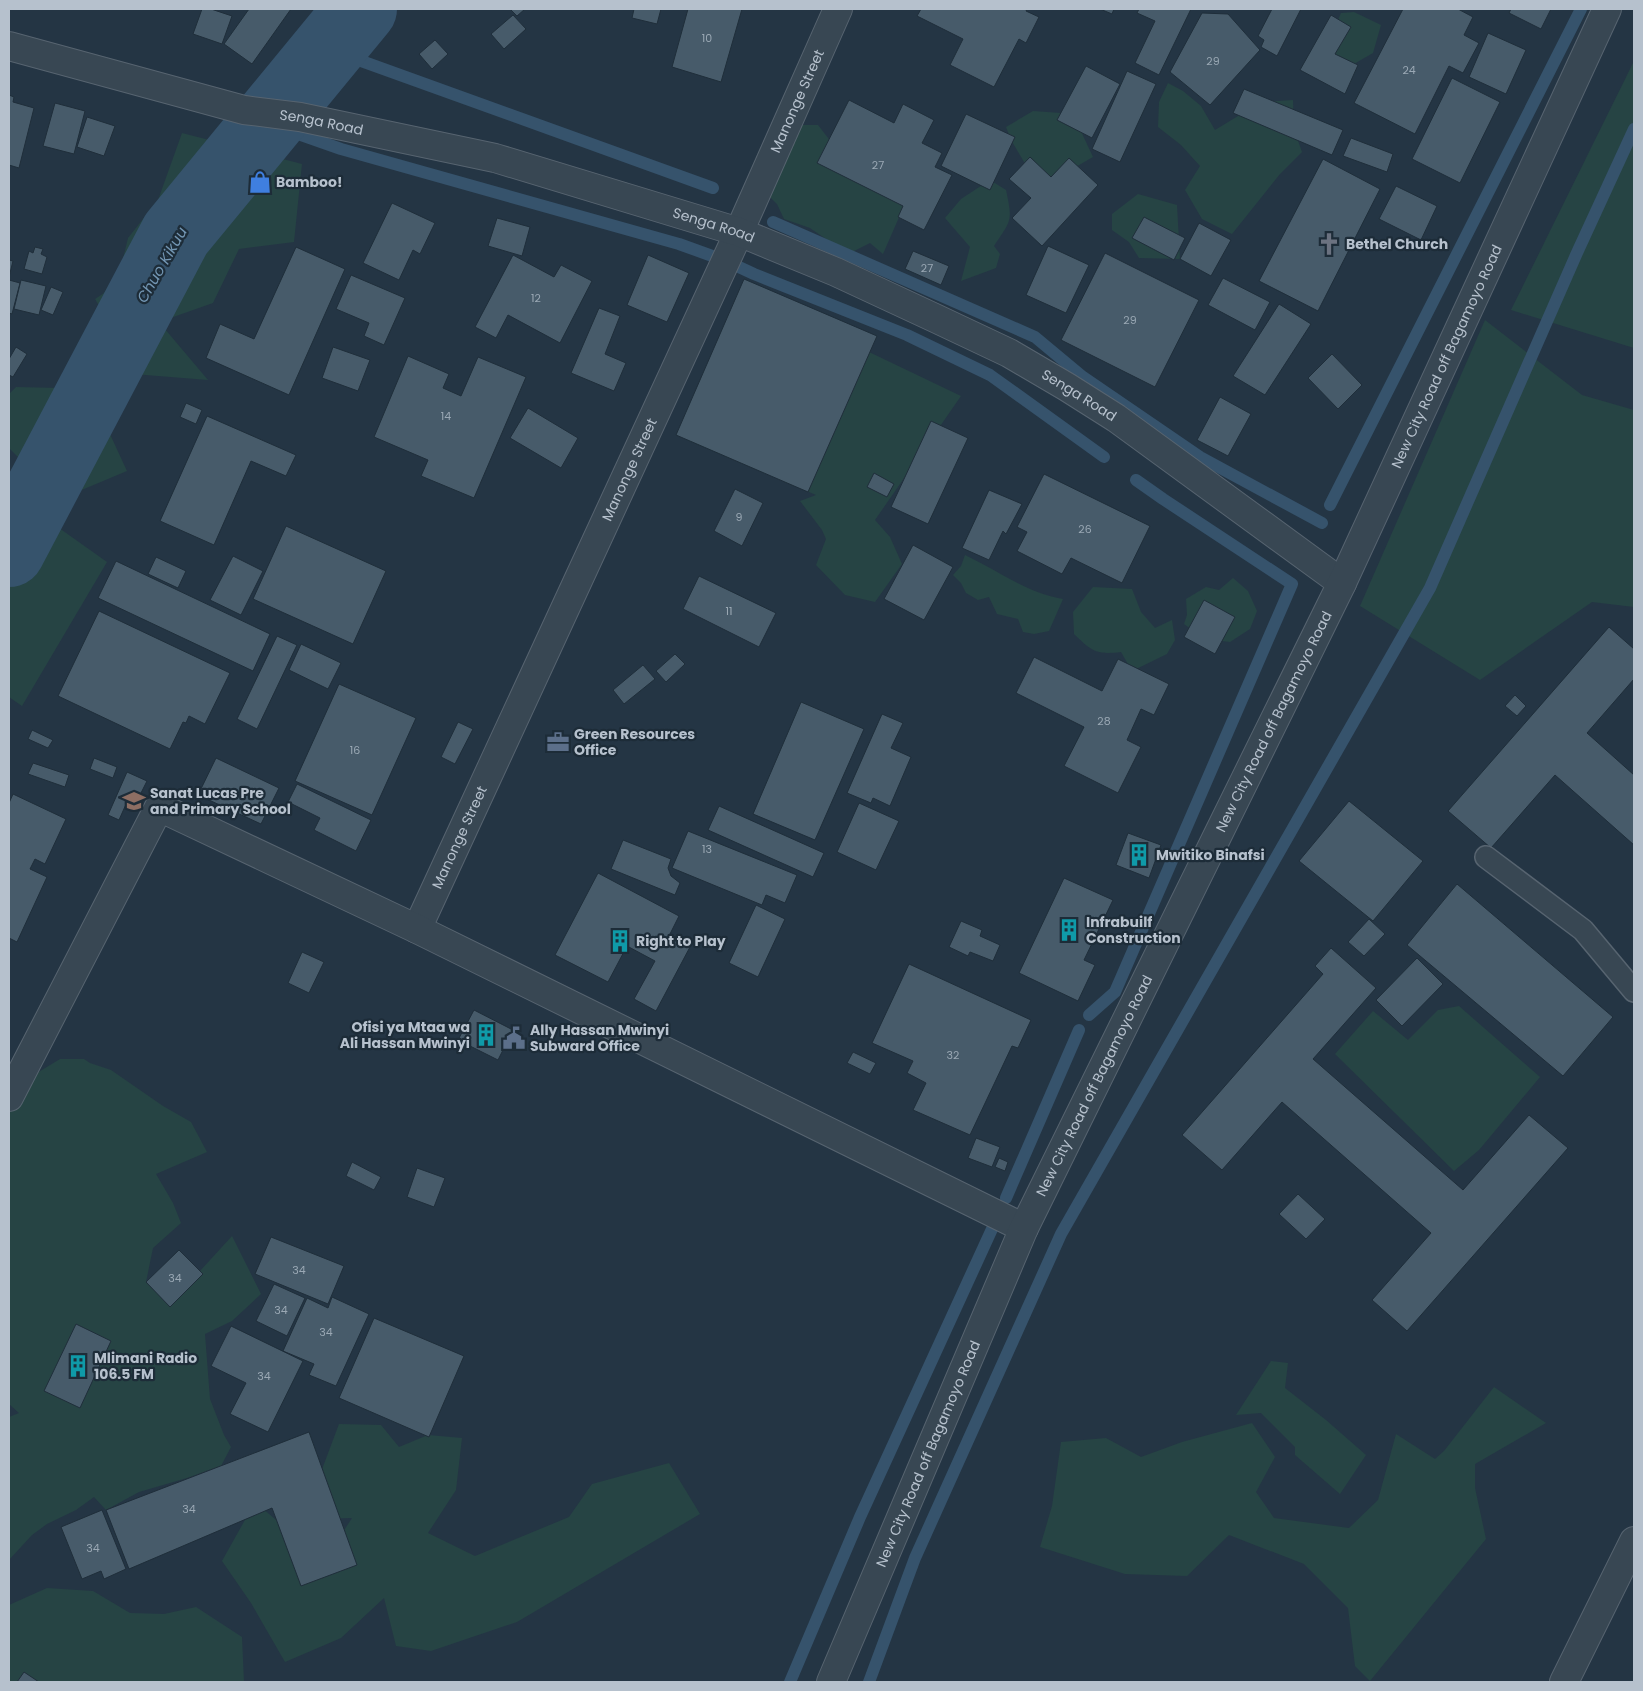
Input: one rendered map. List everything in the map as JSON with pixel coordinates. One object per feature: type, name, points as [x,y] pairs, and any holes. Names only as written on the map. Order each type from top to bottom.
[{"type":"street","name":"Manonge Street","points":[[417,929],[739,232],[838,9]]},
{"type":"street","name":"New City Road off Bagamoyo Road","points":[[832,1682],[1024,1228],[1342,584],[1607,9]]},
{"type":"street","name":"Senga Road","points":[[9,46],[244,110],[300,117],[495,158],[739,232],[878,291],[1009,353],[1059,382],[1116,418],[1342,584]]},
{"type":"street","points":[[9,1098],[159,807],[417,929],[1024,1228]]},
{"type":"street","points":[[1564,1682],[1634,1541]]},
{"type":"lane","points":[[1486,857],[1583,930],[1634,991]]},
{"type":"green space","points":[[1354,12],[1381,25],[1373,53],[1340,72],[1327,65],[1335,27],[1341,13]]},
{"type":"green space","points":[[1634,61],[1634,348],[1511,310]]},
{"type":"green space","points":[[1168,83],[1183,91],[1201,106],[1215,130],[1261,102],[1293,100],[1294,129],[1302,152],[1280,174],[1232,234],[1202,219],[1185,190],[1200,166],[1181,145],[1158,127],[1159,102]]},
{"type":"green space","points":[[1033,111],[1061,113],[1078,125],[1093,157],[1046,184],[1033,177],[1011,140],[1006,127]]},
{"type":"green space","points":[[797,125],[818,125],[845,160],[907,199],[883,254],[870,243],[838,259],[829,241],[810,228],[784,219],[777,204],[767,194]]},
{"type":"green space","points":[[182,133],[302,164],[294,242],[239,249],[213,303],[159,322],[208,380],[133,374],[103,419],[127,471],[72,494],[52,523],[107,562],[22,706],[9,697],[9,481],[20,459],[9,448],[9,394],[16,387],[60,388],[101,309],[95,299],[104,293],[121,267],[128,238],[158,200]]},
{"type":"green space","points":[[990,180],[1006,190],[1010,215],[1007,225],[994,246],[1000,254],[996,268],[961,281],[970,247],[945,218],[961,199]]},
{"type":"green space","points":[[1138,194],[1177,205],[1180,259],[1139,258],[1129,242],[1112,230],[1112,214]]},
{"type":"green space","points":[[752,296],[961,396],[875,520],[890,537],[902,564],[875,602],[845,595],[816,565],[826,539],[822,530],[800,501],[816,495],[687,440]]},
{"type":"green space","points":[[1485,320],[1582,395],[1634,410],[1634,607],[1592,602],[1480,680],[1360,606]]},
{"type":"green space","points":[[965,555],[1037,592],[1063,599],[1049,631],[1034,634],[1023,632],[1018,619],[997,614],[989,597],[978,600],[966,593],[961,583],[953,575],[961,566]]},
{"type":"green space","points":[[1233,578],[1248,591],[1257,611],[1250,629],[1230,642],[1205,639],[1184,624],[1187,615],[1186,599],[1206,587],[1219,590]]},
{"type":"green space","points":[[1093,587],[1132,589],[1141,612],[1155,628],[1172,620],[1175,640],[1167,654],[1132,671],[1121,652],[1099,652],[1080,640],[1074,634],[1073,612]]},
{"type":"green space","points":[[1459,1006],[1540,1077],[1479,1150],[1454,1171],[1335,1054],[1373,1011],[1408,1040],[1438,1010]]},
{"type":"green space","points":[[60,1059],[84,1059],[111,1070],[163,1106],[191,1122],[207,1152],[156,1174],[173,1203],[181,1223],[153,1248],[146,1282],[168,1288],[200,1271],[232,1236],[261,1294],[232,1321],[205,1334],[210,1399],[224,1435],[231,1447],[221,1466],[139,1492],[106,1510],[94,1497],[76,1510],[47,1524],[32,1535],[9,1560],[9,1417],[19,1413],[9,1404],[9,1090]]},
{"type":"green space","points":[[1271,1361],[1288,1363],[1285,1388],[1366,1455],[1340,1494],[1295,1455],[1295,1447],[1261,1413],[1236,1415]]},
{"type":"green space","points":[[1494,1387],[1546,1423],[1475,1464],[1475,1488],[1486,1539],[1370,1681],[1355,1666],[1348,1608],[1304,1564],[1229,1535],[1187,1576],[1125,1574],[1040,1547],[1052,1506],[1061,1442],[1106,1438],[1141,1457],[1182,1442],[1252,1423],[1275,1457],[1256,1492],[1274,1518],[1349,1528],[1378,1500],[1396,1434],[1435,1459],[1444,1451]]},
{"type":"green space","points":[[339,1424],[381,1425],[399,1447],[428,1435],[462,1438],[456,1490],[428,1533],[475,1556],[569,1517],[592,1484],[669,1463],[700,1514],[517,1622],[431,1651],[396,1646],[384,1598],[341,1638],[285,1662],[251,1603],[222,1561],[255,1502],[296,1537],[328,1555],[352,1518],[316,1519],[321,1472]]},
{"type":"green space","points":[[47,1588],[93,1591],[130,1613],[164,1614],[196,1607],[242,1637],[244,1682],[9,1682],[9,1605]]},
{"type":"building","points":[[202,9],[211,9],[232,16],[222,44],[193,34]]},
{"type":"building","points":[[249,9],[291,9],[252,64],[224,44]]},
{"type":"building","points":[[510,9],[525,9],[517,16]]},
{"type":"building","points":[[634,9],[661,9],[657,24],[632,18]]},
{"type":"building","points":[[688,9],[742,9],[721,82],[672,67]]},
{"type":"building","points":[[921,9],[1027,9],[1026,11],[1039,17],[1026,43],[1019,39],[994,87],[950,65],[963,39],[917,16]]},
{"type":"building","points":[[1100,9],[1114,9],[1112,14]]},
{"type":"building","points":[[1139,9],[1191,9],[1159,75],[1135,63],[1155,21],[1137,13]]},
{"type":"building","points":[[1272,9],[1301,9],[1277,56],[1261,47],[1264,40],[1258,36]]},
{"type":"building","points":[[1403,9],[1458,9],[1473,17],[1464,35],[1479,43],[1463,73],[1449,66],[1415,134],[1354,103]]},
{"type":"building","points":[[1511,9],[1551,9],[1541,29],[1509,13]]},
{"type":"building","points":[[1202,13],[1228,14],[1260,50],[1210,105],[1170,72]]},
{"type":"building","points":[[513,15],[526,29],[504,49],[491,34]]},
{"type":"building","points":[[1331,15],[1351,27],[1335,54],[1358,65],[1345,94],[1300,70]]},
{"type":"building","points":[[1488,33],[1526,50],[1506,94],[1469,77]]},
{"type":"building","points":[[435,40],[448,54],[432,69],[419,54]]},
{"type":"building","points":[[1086,66],[1120,84],[1092,138],[1057,120]]},
{"type":"building","points":[[1127,71],[1156,84],[1120,162],[1092,149]]},
{"type":"building","points":[[1452,78],[1500,102],[1460,183],[1412,159]]},
{"type":"building","points":[[1244,89],[1343,130],[1332,155],[1233,113]]},
{"type":"building","points":[[9,95],[14,97],[13,102],[34,108],[19,168],[9,165]]},
{"type":"building","points":[[849,100],[894,123],[903,104],[934,120],[922,143],[942,153],[935,167],[952,175],[924,230],[898,217],[903,206],[817,163]]},
{"type":"building","points":[[55,103],[85,111],[74,154],[43,146]]},
{"type":"building","points":[[966,114],[1015,137],[990,190],[941,166]]},
{"type":"building","points":[[87,117],[115,126],[104,156],[77,147]]},
{"type":"building","points":[[1351,138],[1393,154],[1387,172],[1343,156]]},
{"type":"building","points":[[1030,157],[1051,177],[1069,158],[1098,185],[1042,246],[1012,218],[1031,198],[1009,179]]},
{"type":"building","points":[[1323,159],[1380,189],[1318,311],[1259,281]]},
{"type":"building","points":[[1396,186],[1437,206],[1421,240],[1379,219]]},
{"type":"building","points":[[392,203],[435,223],[420,254],[413,250],[399,280],[363,263]]},
{"type":"building","points":[[1144,217],[1185,238],[1174,260],[1132,238]]},
{"type":"building","points":[[497,218],[530,227],[522,256],[488,246]]},
{"type":"building","points":[[1199,223],[1231,240],[1211,276],[1180,259]]},
{"type":"building","points":[[1048,246],[1089,265],[1066,313],[1026,295]]},
{"type":"building","points":[[35,247],[43,249],[41,254],[47,257],[42,274],[24,269],[29,251],[33,253]]},
{"type":"building","points":[[296,247],[345,269],[289,395],[206,358],[220,324],[254,339]]},
{"type":"building","points":[[913,251],[949,266],[941,285],[905,269]]},
{"type":"building","points":[[1105,253],[1199,300],[1155,387],[1061,340]]},
{"type":"building","points":[[513,255],[554,277],[561,265],[592,281],[560,343],[508,315],[496,338],[475,327]]},
{"type":"building","points":[[648,255],[689,273],[667,322],[627,305]]},
{"type":"building","points":[[9,260],[13,261],[9,277]]},
{"type":"building","points":[[351,275],[405,298],[384,345],[364,336],[369,323],[336,309]]},
{"type":"building","points":[[1223,278],[1270,302],[1255,330],[1208,305]]},
{"type":"building","points":[[744,279],[877,336],[808,492],[676,435]]},
{"type":"building","points":[[9,280],[20,283],[12,314],[9,313]]},
{"type":"building","points":[[21,280],[46,286],[39,315],[14,309]]},
{"type":"building","points":[[51,287],[63,292],[53,315],[41,310]]},
{"type":"building","points":[[1279,304],[1311,324],[1265,395],[1233,376]]},
{"type":"building","points":[[599,308],[620,316],[605,354],[626,363],[614,391],[571,373]]},
{"type":"building","points":[[16,347],[27,354],[13,377],[9,375],[9,359]]},
{"type":"building","points":[[333,347],[370,360],[358,391],[322,378]]},
{"type":"building","points":[[1332,354],[1362,385],[1338,409],[1308,378]]},
{"type":"building","points":[[408,356],[449,374],[443,388],[461,396],[478,357],[526,377],[474,498],[421,476],[428,460],[374,437]]},
{"type":"building","points":[[1220,397],[1251,414],[1228,456],[1197,440]]},
{"type":"building","points":[[186,403],[202,410],[196,424],[180,417]]},
{"type":"building","points":[[528,408],[578,438],[561,468],[510,438]]},
{"type":"building","points":[[207,416],[296,455],[286,476],[251,461],[214,545],[160,521]]},
{"type":"building","points":[[931,421],[968,438],[928,524],[891,507]]},
{"type":"building","points":[[874,473],[894,484],[887,497],[867,487]]},
{"type":"building","points":[[1044,474],[1150,526],[1122,583],[1071,558],[1062,574],[1017,551],[1027,532],[1017,527]]},
{"type":"building","points":[[735,489],[763,503],[742,546],[714,531]]},
{"type":"building","points":[[989,490],[1022,504],[1006,534],[1003,531],[989,560],[962,548]]},
{"type":"building","points":[[286,526],[386,571],[353,644],[253,599]]},
{"type":"building","points":[[913,545],[953,567],[924,620],[884,599]]},
{"type":"building","points":[[233,556],[263,571],[241,615],[210,600]]},
{"type":"building","points":[[156,557],[186,571],[178,588],[148,574]]},
{"type":"building","points":[[116,561],[270,634],[253,671],[98,598]]},
{"type":"building","points":[[699,576],[776,613],[759,647],[683,609]]},
{"type":"building","points":[[1204,600],[1235,617],[1215,654],[1184,637]]},
{"type":"building","points":[[99,611],[230,673],[205,724],[189,716],[186,723],[183,722],[170,749],[58,696]]},
{"type":"building","points":[[1609,627],[1634,649],[1634,679],[1587,733],[1634,775],[1634,845],[1555,775],[1491,848],[1448,811]]},
{"type":"building","points":[[277,636],[297,645],[257,729],[237,719]]},
{"type":"building","points":[[301,644],[341,663],[328,689],[289,670]]},
{"type":"building","points":[[675,654],[685,664],[666,682],[656,671]]},
{"type":"building","points":[[1034,657],[1102,691],[1118,659],[1169,684],[1154,715],[1141,709],[1127,740],[1141,747],[1118,793],[1064,766],[1084,727],[1016,693]]},
{"type":"building","points":[[643,665],[655,679],[624,704],[613,690]]},
{"type":"building","points":[[339,684],[416,718],[372,815],[295,781]]},
{"type":"building","points":[[1515,695],[1526,706],[1517,716],[1505,706]]},
{"type":"building","points":[[801,702],[864,729],[815,840],[753,814]]},
{"type":"building","points":[[882,714],[903,723],[891,748],[911,757],[890,806],[873,798],[871,803],[847,793]]},
{"type":"building","points":[[458,722],[473,729],[455,764],[441,757]]},
{"type":"building","points":[[32,730],[53,740],[48,748],[28,739]]},
{"type":"building","points":[[94,758],[117,767],[113,778],[90,769]]},
{"type":"building","points":[[216,758],[279,788],[261,824],[198,795]]},
{"type":"building","points":[[33,763],[69,775],[65,787],[28,774]]},
{"type":"building","points":[[127,772],[147,781],[139,797],[131,793],[119,820],[108,815]]},
{"type":"building","points":[[297,784],[371,820],[356,851],[314,830],[320,818],[288,802]]},
{"type":"building","points":[[13,794],[66,819],[45,864],[35,859],[30,869],[47,877],[17,942],[9,938],[9,803]]},
{"type":"building","points":[[1349,801],[1423,861],[1373,921],[1299,861]]},
{"type":"building","points":[[859,803],[899,821],[876,870],[837,852]]},
{"type":"building","points":[[719,806],[824,853],[813,877],[708,830]]},
{"type":"building","points":[[688,831],[797,875],[785,903],[766,895],[762,905],[672,868]]},
{"type":"building","name":"Mwitiko Binafsi","points":[[1128,833],[1161,845],[1149,878],[1116,865]]},
{"type":"building","points":[[623,840],[671,859],[668,868],[671,876],[680,883],[675,895],[611,869]]},
{"type":"building","name":"Right to Play","points":[[598,873],[679,916],[669,936],[690,947],[656,1011],[634,999],[655,961],[627,946],[608,982],[555,955]]},
{"type":"building","name":"Infrabuilf Construction","points":[[1064,878],[1113,900],[1084,960],[1095,965],[1078,1001],[1019,973]]},
{"type":"building","points":[[1457,884],[1613,1017],[1563,1076],[1407,945]]},
{"type":"building","points":[[756,905],[785,919],[758,977],[729,963]]},
{"type":"building","points":[[1369,919],[1385,934],[1364,956],[1348,942]]},
{"type":"building","points":[[961,921],[982,930],[980,936],[1000,945],[993,961],[970,952],[968,956],[949,947]]},
{"type":"building","points":[[1331,948],[1376,988],[1313,1059],[1463,1190],[1529,1115],[1568,1148],[1407,1331],[1372,1300],[1431,1233],[1282,1102],[1222,1170],[1182,1135],[1323,974],[1315,966]]},
{"type":"building","points":[[302,952],[324,962],[309,993],[288,983]]},
{"type":"building","points":[[1417,958],[1443,984],[1402,1026],[1376,1000]]},
{"type":"building","points":[[909,964],[1031,1020],[1018,1048],[1012,1046],[970,1135],[913,1110],[926,1083],[907,1073],[913,1061],[872,1043]]},
{"type":"building","name":"Ofisi ya Mtaa wa Ali Hassan Mwinyi","points":[[474,1010],[513,1030],[498,1060],[458,1040]]},
{"type":"building","points":[[853,1052],[876,1063],[870,1074],[847,1063]]},
{"type":"building","points":[[976,1138],[1000,1147],[992,1167],[968,1158]]},
{"type":"building","points":[[999,1158],[1008,1162],[1005,1171],[995,1167]]},
{"type":"building","points":[[352,1162],[381,1177],[374,1190],[346,1176]]},
{"type":"building","points":[[417,1168],[445,1178],[434,1207],[407,1197]]},
{"type":"building","points":[[1298,1194],[1325,1219],[1306,1239],[1279,1214]]},
{"type":"building","points":[[271,1237],[344,1266],[328,1304],[255,1274]]},
{"type":"building","points":[[179,1250],[203,1274],[170,1307],[146,1282]]},
{"type":"building","points":[[274,1284],[305,1298],[287,1336],[256,1321]]},
{"type":"building","points":[[332,1297],[369,1314],[336,1386],[309,1375],[314,1364],[283,1351],[307,1298],[328,1308]]},
{"type":"building","points":[[374,1318],[464,1356],[429,1437],[339,1398]]},
{"type":"building","name":"Mlimani Radio 106.5 FM","points":[[76,1324],[111,1341],[80,1408],[44,1391]]},
{"type":"building","points":[[231,1326],[303,1361],[268,1432],[230,1414],[246,1383],[211,1366]]},
{"type":"building","points":[[309,1432],[357,1565],[301,1586],[272,1508],[129,1569],[106,1510]]},
{"type":"building","points":[[102,1510],[126,1569],[104,1579],[101,1571],[82,1579],[61,1527]]},
{"type":"building","points":[[24,1672],[39,1682],[17,1682]]},
{"type":"waterway","name":"Chuo Kikuu","points":[[9,551],[176,234],[361,9]]},
{"type":"waterway","points":[[1330,505],[1581,9]]},
{"type":"waterway","points":[[328,49],[713,188]]},
{"type":"waterway","points":[[267,123],[341,149],[679,244],[726,261],[907,335],[990,375],[1104,457]]},
{"type":"waterway","points":[[869,1682],[915,1558],[1061,1234],[1430,588],[1576,255],[1634,129]]},
{"type":"waterway","points":[[773,222],[1035,337],[1083,377],[1200,457],[1322,523]]},
{"type":"waterway","points":[[1089,1015],[1115,992],[1292,584],[1136,480]]},
{"type":"waterway","points":[[1006,1198],[1079,1030]]},
{"type":"waterway","points":[[790,1682],[860,1517],[992,1229]]},
{"type":"place","name":"Bamboo!","points":[[260,182]]},
{"type":"place","name":"Bethel Church","points":[[1329,244]]},
{"type":"place","name":"Green Resources Office","points":[[558,742]]},
{"type":"place","name":"Sanat Lucas Pre and Primary School","points":[[134,801]]},
{"type":"place","name":"Mwitiko Binafsi","points":[[1139,855]]},
{"type":"place","name":"Infrabuilf Construction","points":[[1069,930]]},
{"type":"place","name":"Right to Play","points":[[620,941]]},
{"type":"place","name":"Ofisi ya Mtaa wa Ali Hassan Mwinyi","points":[[486,1035]]},
{"type":"place","name":"Ally Hassan Mwinyi Subward Office","points":[[514,1038]]},
{"type":"place","name":"Mlimani Radio 106.5 FM","points":[[78,1366]]}]
